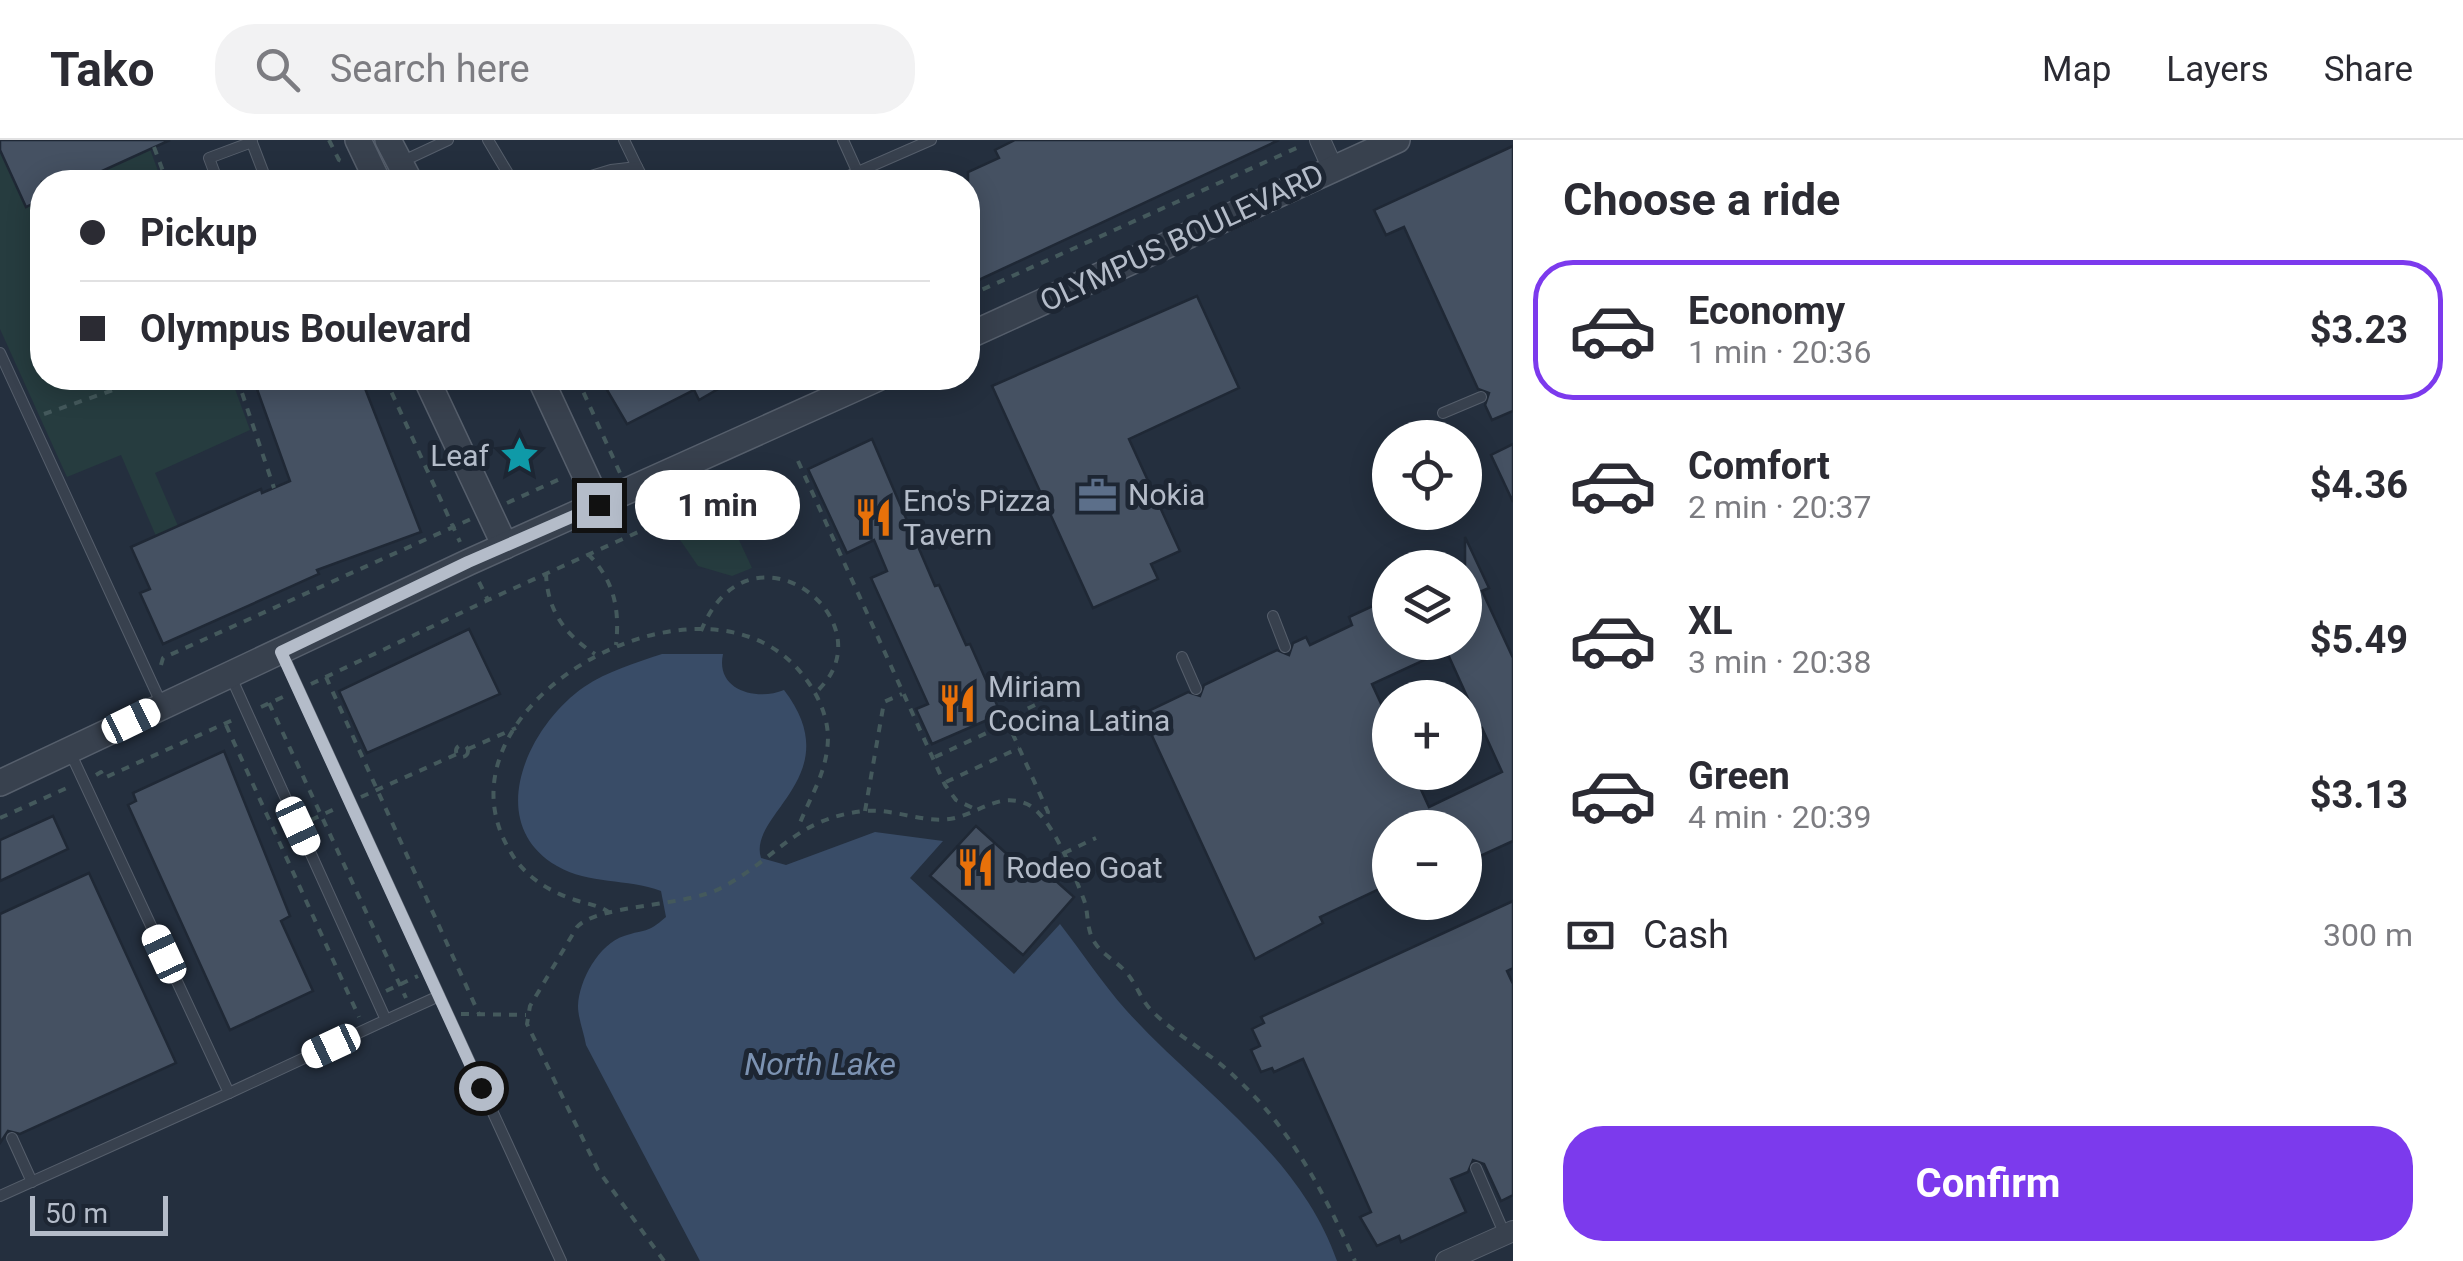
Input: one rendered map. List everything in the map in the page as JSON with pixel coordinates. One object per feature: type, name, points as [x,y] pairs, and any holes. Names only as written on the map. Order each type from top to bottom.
[{"type":"street","points":[[358,140],[364,170]]},
{"type":"street","points":[[1318,140],[1333,169]]},
{"type":"street","name":"OLYMPUS BOULEVARD","points":[[980,331],[1397,140]]},
{"type":"street","points":[[432,390],[505,546]]},
{"type":"street","points":[[546,390],[599,505]]},
{"type":"street","points":[[0,783],[505,546],[852,390]]},
{"type":"street","points":[[1446,1261],[1509,1233]]},
{"type":"lane","points":[[399,162],[448,140]]},
{"type":"lane","points":[[488,140],[506,170]]},
{"type":"lane","points":[[624,140],[639,170]]},
{"type":"lane","points":[[843,140],[856,170]]},
{"type":"lane","points":[[875,170],[931,140]]},
{"type":"lane","points":[[214,170],[209,158],[251,141],[262,170]]},
{"type":"lane","points":[[611,170],[637,167]]},
{"type":"lane","points":[[0,354],[162,706]]},
{"type":"lane","points":[[1443,413],[1482,397]]},
{"type":"lane","points":[[1273,616],[1285,647]]},
{"type":"lane","points":[[281,652],[561,1261]]},
{"type":"lane","points":[[1182,657],[1196,689]]},
{"type":"lane","points":[[230,676],[386,1020]]},
{"type":"lane","points":[[70,751],[229,1093]]},
{"type":"lane","points":[[0,1196],[439,996]]},
{"type":"lane","points":[[12,1138],[32,1182]]},
{"type":"lane","points":[[1476,1168],[1509,1233]]},
{"type":"path","points":[[330,140],[339,160],[355,170]]},
{"type":"path","points":[[980,291],[1318,140]]},
{"type":"path","points":[[154,147],[163,170]]},
{"type":"path","points":[[30,419],[113,390]]},
{"type":"path","points":[[241,390],[274,488]]},
{"type":"path","points":[[390,390],[461,546]]},
{"type":"path","points":[[582,390],[621,475]]},
{"type":"path","points":[[157,669],[163,658],[612,456]]},
{"type":"path","points":[[798,461],[944,782],[952,797],[975,809]]},
{"type":"path","points":[[479,582],[488,600],[646,528],[638,509]]},
{"type":"path","points":[[588,554],[600,566],[614,595],[616,645]]},
{"type":"path","points":[[546,573],[550,605],[560,624],[595,654]]},
{"type":"path","points":[[701,630],[709,610],[735,586],[766,576],[799,584],[824,605],[836,632],[834,660],[823,686],[815,693]]},
{"type":"path","points":[[610,913],[542,885],[509,850],[498,819],[499,766],[516,728],[554,682],[595,654],[672,631],[701,630],[732,633],[772,649],[798,669],[815,693],[828,732],[817,791],[798,831]]},
{"type":"path","points":[[326,676],[479,1014]]},
{"type":"path","points":[[866,811],[884,702],[904,694]]},
{"type":"path","points":[[269,703],[412,1008]]},
{"type":"path","points":[[1035,705],[1006,719],[1048,812],[1046,818]]},
{"type":"path","points":[[226,723],[365,1030]]},
{"type":"path","points":[[933,757],[1008,723]]},
{"type":"path","points":[[276,835],[457,754],[460,745],[468,749],[516,728]]},
{"type":"path","points":[[944,782],[1019,748]]},
{"type":"path","points":[[664,1261],[598,1170],[530,1033],[526,1015],[577,928],[590,918],[687,902],[715,892],[798,831],[839,815],[881,810],[932,820],[953,819],[1013,800],[1027,804],[1046,818],[1084,900],[1094,943],[1125,970],[1153,1012],[1237,1078],[1290,1138],[1322,1191],[1355,1261]]},
{"type":"path","points":[[1062,854],[1096,838]]},
{"type":"path","points":[[354,1006],[454,960]]},
{"type":"path","points":[[450,1018],[526,1015]]},
{"type":"green space","points":[[150,149],[158,170],[104,170]]},
{"type":"green space","points":[[0,150],[26,206],[30,204],[30,390],[235,390],[250,430],[155,473],[178,526],[156,536],[121,455],[67,477],[0,329]]},
{"type":"green space","points":[[726,512],[752,568],[732,576],[698,566],[676,534]]},
{"type":"water","name":"North Lake","points":[[662,654],[723,654],[722,667],[732,685],[751,693],[784,690],[801,720],[806,746],[802,769],[768,825],[761,842],[761,858],[786,865],[875,832],[943,841],[910,878],[1014,974],[1060,924],[1126,1010],[1273,1155],[1320,1223],[1337,1261],[700,1261],[586,1045],[578,1011],[582,985],[606,947],[624,936],[650,929],[666,917],[661,891],[582,876],[557,866],[534,847],[522,825],[518,800],[522,774],[532,749],[564,704],[603,676]]},
{"type":"building","points":[[0,140],[170,140],[104,170],[30,170],[30,205],[26,207],[0,150]]},
{"type":"building","points":[[1015,140],[1279,140],[980,279],[980,170],[972,170],[999,158],[995,150]]},
{"type":"building","points":[[1513,146],[1513,411],[1492,420],[1485,405],[1489,393],[1478,389],[1404,227],[1386,235],[1374,210]]},
{"type":"building","name":"Nokia","points":[[1197,296],[1239,388],[1129,439],[1180,551],[1151,564],[1158,579],[1093,608],[992,386]]},
{"type":"building","points":[[257,390],[366,390],[421,532],[317,570],[319,574],[163,644],[140,593],[150,589],[131,547],[261,489],[262,493],[290,481]]},
{"type":"building","points":[[607,390],[694,390],[627,424]]},
{"type":"building","points":[[694,390],[716,390],[699,400]]},
{"type":"building","points":[[872,439],[935,586],[939,585],[966,645],[970,644],[1001,714],[932,744],[916,709],[928,704],[871,578],[887,571],[874,540],[847,553],[808,469]]},
{"type":"building","points":[[1513,444],[1513,502],[1491,455]]},
{"type":"building","points":[[1482,573],[1489,588],[1482,591]]},
{"type":"building","points":[[1482,591],[1513,658],[1513,841],[1482,855],[1482,810],[1372,810],[1372,892],[1320,917],[1323,923],[1255,959],[1142,714],[1188,692],[1200,696],[1204,685],[1277,650],[1289,655],[1293,643],[1306,637],[1310,645],[1352,625],[1349,617],[1372,606],[1372,660],[1424,660],[1381,680],[1372,680],[1372,790],[1421,790],[1429,807],[1464,790],[1482,790],[1482,782],[1502,772],[1482,728],[1482,680],[1460,680],[1451,660],[1482,660]]},
{"type":"building","points":[[469,629],[500,694],[367,753],[339,691]]},
{"type":"building","points":[[224,751],[290,916],[281,921],[313,991],[230,1030],[128,805],[136,801],[133,793]]},
{"type":"building","points":[[53,816],[68,849],[0,881],[0,840]]},
{"type":"building","points":[[976,826],[1029,874],[1038,865],[1074,897],[1023,955],[930,876]]},
{"type":"building","points":[[89,873],[176,1063],[20,1134],[8,1131],[0,1143],[0,914]]},
{"type":"building","points":[[1513,901],[1513,968],[1507,971],[1513,984],[1513,1195],[1501,1201],[1484,1164],[1473,1160],[1468,1172],[1451,1179],[1466,1212],[1401,1242],[1399,1236],[1377,1246],[1360,1217],[1371,1212],[1303,1059],[1274,1072],[1272,1068],[1261,1072],[1251,1050],[1260,1046],[1252,1029],[1264,1023],[1261,1017],[1472,920],[1482,920],[1482,915]]},
{"type":"place","name":"Leaf","points":[[519,456]]},
{"type":"place","name":"Nokia","points":[[1098,495]]},
{"type":"place","name":"Eno's Pizza Tavern","points":[[873,518]]},
{"type":"place","name":"Miriam Cocina Latina","points":[[958,704]]},
{"type":"place","name":"Rodeo Goat","points":[[976,868]]},
{"type":"route","points":[[481,1088],[281,652],[468,562],[599,505]]}]
